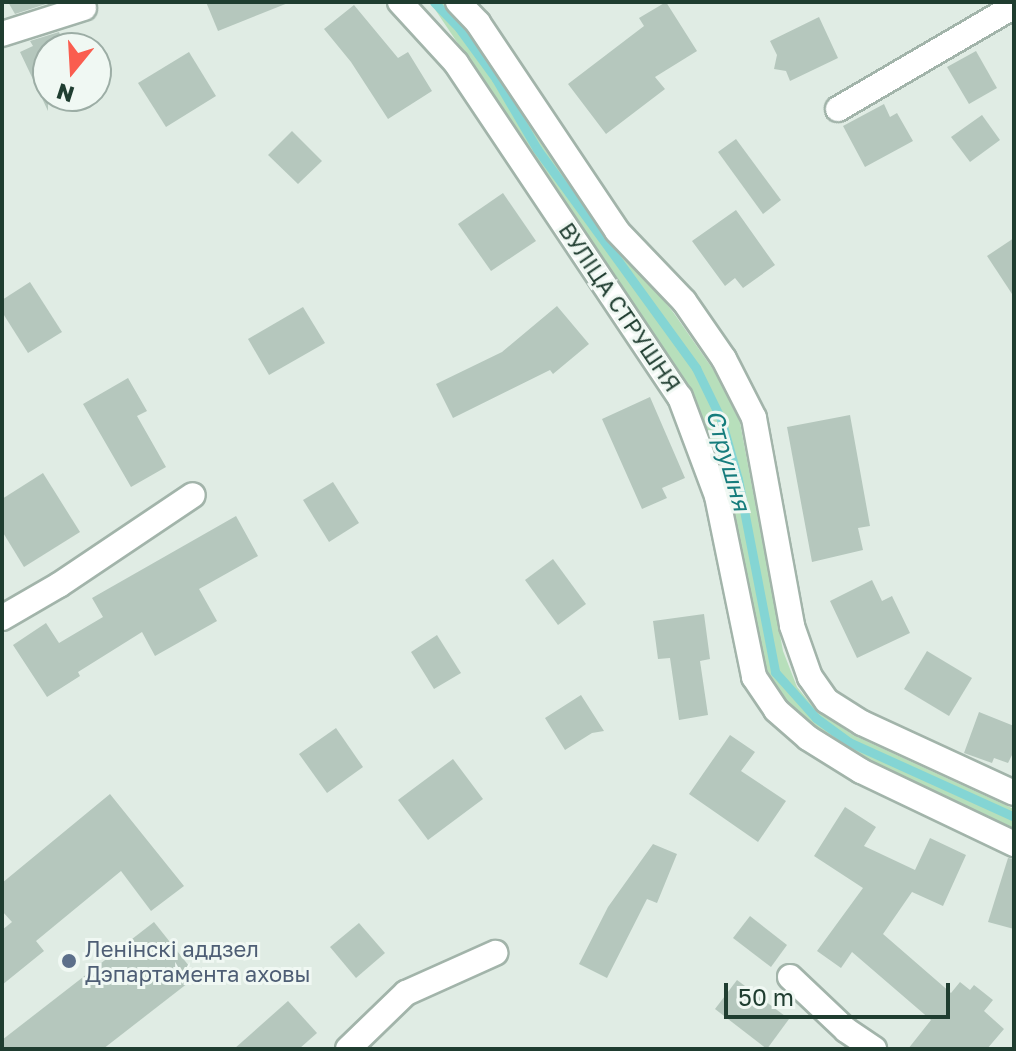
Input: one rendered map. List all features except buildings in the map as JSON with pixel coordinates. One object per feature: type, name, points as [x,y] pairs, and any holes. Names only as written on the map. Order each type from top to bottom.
[{"type":"street","name":"ВУЛІЦА СТРУШНЯ","points":[[400,2],[456,63],[680,397],[717,496],[754,677],[776,710],[808,738],[861,771],[1014,844]]},
{"type":"street","name":"ВУЛІЦА СТРУШНЯ","points":[[458,2],[478,23],[617,231],[684,301],[724,359],[754,418],[792,626],[810,677],[827,701],[862,723],[1014,793]]},
{"type":"street","points":[[838,109],[1014,6]]},
{"type":"street","points":[[2,34],[84,8]]},
{"type":"street","points":[[2,618],[59,585],[193,495]]},
{"type":"street","points":[[348,1049],[406,993],[495,953]]},
{"type":"street","points":[[790,977],[846,1030],[874,1049]]},
{"type":"green space","points":[[430,2],[442,2],[478,45],[546,151],[673,312],[717,375],[739,417],[783,651],[797,687],[815,709],[853,735],[1014,809],[1014,832],[881,770],[827,739],[782,703],[770,683],[717,458],[679,372]]},
{"type":"waterway","name":"Струшня","points":[[434,2],[459,28],[496,79],[537,149],[696,368],[721,419],[738,479],[775,672],[816,718],[849,742],[1014,817]]},
{"type":"place","name":"Ленінскі аддзел Дэпартамента аховы","points":[[69,961]]}]
